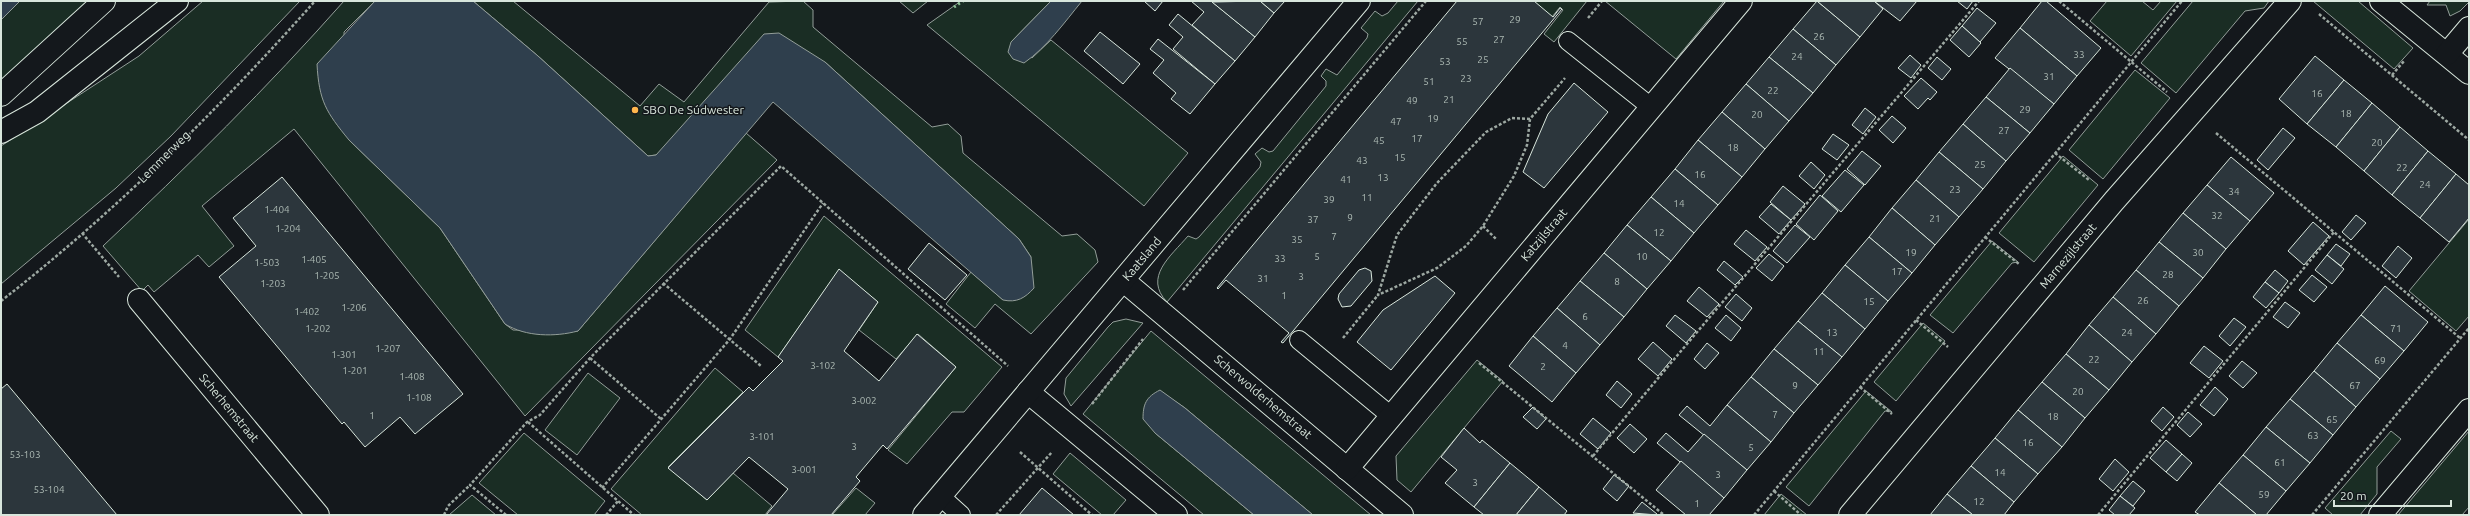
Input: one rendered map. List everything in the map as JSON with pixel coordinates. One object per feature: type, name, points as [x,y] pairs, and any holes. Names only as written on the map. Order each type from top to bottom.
[{"type":"street","points":[[1,95],[104,1]]},
{"type":"street","points":[[1,132],[37,112],[177,1]]},
{"type":"street","name":"Kaatsland","points":[[924,515],[1124,281],[1359,1]]},
{"type":"street","name":"Katzijlstraat","points":[[1347,469],[1741,1]]},
{"type":"street","name":"Marnezijlstraat","points":[[1850,515],[2114,201],[2290,1]]},
{"type":"street","points":[[2381,1],[2469,73]]},
{"type":"street","points":[[2447,54],[2469,28]]},
{"type":"street","name":"Scherwolderhemstraat","points":[[1124,281],[1164,313],[1402,515]]},
{"type":"street","name":"Scherhemstraat","points":[[139,300],[318,515]]},
{"type":"street","points":[[1028,392],[1176,515]]},
{"type":"street","points":[[2380,515],[2469,410]]},
{"type":"lane","points":[[1568,41],[1651,108]]},
{"type":"lane","points":[[1299,340],[1391,416]]},
{"type":"lane","points":[[940,496],[961,515]]},
{"type":"path","name":"Lemmerweg","points":[[1,301],[131,190],[280,40],[315,1]]},
{"type":"path","points":[[996,515],[1073,429],[1164,313],[1426,1]]},
{"type":"path","points":[[1593,456],[1742,277],[1815,196],[1979,1]]},
{"type":"path","points":[[2060,1],[2460,338]]},
{"type":"path","points":[[1754,515],[2182,1]]},
{"type":"path","points":[[2315,11],[2469,140]]},
{"type":"path","points":[[1378,295],[1437,268],[1466,246],[1483,226],[1514,176],[1527,145],[1530,119],[1584,54]]},
{"type":"path","points":[[1325,361],[1378,295],[1396,235],[1437,183],[1486,132],[1512,118],[1530,119]]},
{"type":"path","points":[[2055,153],[2114,201]]},
{"type":"path","points":[[444,515],[448,506],[470,485],[528,422],[540,415],[590,358],[781,166],[1013,371],[1028,392]]},
{"type":"path","points":[[602,488],[730,339],[823,203]]},
{"type":"path","points":[[2098,515],[2334,232]]},
{"type":"path","points":[[82,233],[139,300]]},
{"type":"path","points":[[1985,237],[2044,284]]},
{"type":"path","points":[[663,283],[761,366]]},
{"type":"path","points":[[1916,320],[1973,368]]},
{"type":"path","points":[[2312,515],[2469,328]]},
{"type":"path","points":[[1453,343],[1664,515]]},
{"type":"path","points":[[590,358],[661,419]]},
{"type":"path","points":[[1860,387],[1917,435]]},
{"type":"path","points":[[528,422],[634,515]]},
{"type":"path","points":[[995,432],[1092,515]]},
{"type":"path","points":[[470,485],[506,515]]},
{"type":"path","points":[[1774,492],[1801,515]]},
{"type":"path","points":[[606,515],[618,501]]},
{"type":"green space","points":[[20,1],[88,1],[1,80],[1,20]]},
{"type":"green space","points":[[203,1],[300,1],[171,136],[116,188],[1,284],[1,146],[139,56]]},
{"type":"green space","points":[[344,1],[375,1],[344,32],[349,140],[440,228],[505,324],[513,330],[578,331],[746,133],[777,160],[525,416],[294,129],[202,206],[234,246],[209,267],[198,255],[154,292],[148,285],[142,291],[103,246],[226,126]]},
{"type":"green space","points":[[473,1],[513,1],[640,106],[659,84],[684,102],[769,2],[803,1],[813,10],[813,27],[932,127],[948,124],[961,136],[963,153],[1062,236],[1077,234],[1095,250],[1098,262],[1031,334],[995,304],[975,328],[946,304],[971,272],[1003,300],[1031,257],[1019,239],[825,62],[656,155],[648,156],[538,56]]},
{"type":"green space","points":[[899,1],[928,1],[913,13]]},
{"type":"green space","points":[[961,1],[1051,1],[1011,42],[1032,58],[1051,40],[1188,153],[1144,206],[927,25]]},
{"type":"green space","points":[[1398,1],[1418,1],[1167,302],[1160,293],[1158,284],[1162,267],[1168,259],[1188,236],[1196,239],[1199,237],[1260,167],[1261,162],[1255,154],[1262,148],[1269,152],[1273,151],[1326,86],[1326,81],[1321,76],[1326,69],[1337,75],[1367,38],[1368,34],[1361,28],[1375,11],[1382,16],[1388,13]]},
{"type":"green space","points":[[1533,1],[1587,1],[1554,42],[1544,34],[1563,10],[1560,7],[1552,17]]},
{"type":"green space","points":[[1605,1],[1724,1],[1676,59]]},
{"type":"green space","points":[[2107,1],[2142,1],[2153,10],[2161,1],[2177,1],[2131,56],[2090,21]]},
{"type":"green space","points":[[2193,1],[2269,1],[2264,8],[2245,11],[2176,93],[2141,63]]},
{"type":"green space","points":[[2313,1],[2358,1],[2413,48],[2394,69]]},
{"type":"green space","points":[[2430,1],[2469,2],[2460,11],[2450,16],[2446,5],[2427,5]]},
{"type":"green space","points":[[2135,70],[2170,98],[2103,179],[2069,150]]},
{"type":"green space","points":[[2063,156],[2098,185],[2034,262],[1999,233]]},
{"type":"green space","points":[[824,216],[1002,367],[964,412],[952,412],[907,464],[888,450],[956,367],[918,334],[896,359],[859,330],[878,302],[839,270],[778,357],[745,330]]},
{"type":"green space","points":[[2469,219],[2469,316],[2456,331],[2409,291]]},
{"type":"green space","points":[[1992,241],[2018,262],[2012,263],[1953,333],[1930,315]]},
{"type":"green space","points":[[1126,319],[1143,323],[1071,406],[1064,394],[1066,378],[1113,322]]},
{"type":"green space","points":[[1923,323],[1945,341],[1896,401],[1874,382]]},
{"type":"green space","points":[[1151,331],[1371,515],[1313,515],[1185,408],[1160,391],[1155,433],[1254,515],[1204,515],[1083,414]]},
{"type":"green space","points":[[1477,360],[1503,381],[1411,492],[1397,480],[1396,456]]},
{"type":"green space","points":[[715,368],[743,392],[668,467],[707,500],[733,473],[772,506],[765,515],[642,515],[611,489]]},
{"type":"green space","points":[[588,373],[620,398],[577,455],[545,430]]},
{"type":"green space","points":[[1866,391],[1892,412],[1885,411],[1809,506],[1786,487]]},
{"type":"green space","points":[[2391,431],[2401,439],[2377,467],[2377,494],[2360,515],[2333,515],[2325,508]]},
{"type":"green space","points":[[2469,431],[2469,507],[2462,515],[2398,515]]},
{"type":"green space","points":[[524,433],[605,501],[594,515],[518,515],[479,483]]},
{"type":"green space","points":[[1070,453],[1126,500],[1113,515],[1102,515],[1053,474]]},
{"type":"green space","points":[[856,488],[875,503],[865,515],[832,515]]},
{"type":"green space","points":[[1781,494],[1807,515],[1764,515]]},
{"type":"green space","points":[[472,495],[496,515],[449,515]]},
{"type":"water","points":[[1,1],[20,1],[1,20]]},
{"type":"water","points":[[375,1],[473,1],[538,56],[648,156],[656,155],[764,34],[779,33],[825,62],[1019,239],[1031,257],[1034,288],[1020,299],[1012,301],[1003,300],[773,102],[578,331],[541,335],[531,334],[513,328],[505,324],[440,228],[349,140],[335,122],[325,105],[320,88],[317,64]]},
{"type":"water","points":[[1051,1],[1082,1],[1055,34],[1032,57],[1024,63],[1013,59],[1008,52],[1011,42]]},
{"type":"water","points":[[1160,390],[1185,408],[1313,515],[1254,515],[1155,433],[1143,419],[1144,409],[1148,398]]},
{"type":"building","points":[[1144,1],[1163,1],[1155,11]]},
{"type":"building","points":[[1191,1],[1211,1],[1255,37],[1235,61],[1192,25],[1204,12]]},
{"type":"building","points":[[1260,1],[1274,13],[1255,37],[1212,2]]},
{"type":"building","points":[[1260,1],[1285,1],[1274,13]]},
{"type":"building","points":[[1457,1],[1534,1],[1553,17],[1560,8],[1562,9],[1283,343],[1281,342],[1289,333],[1226,280],[1218,289],[1217,288]]},
{"type":"building","points":[[1817,1],[1860,37],[1836,65],[1793,29]]},
{"type":"building","points":[[1817,1],[1874,1],[1883,9],[1860,37]]},
{"type":"building","points":[[1874,1],[1917,1],[1900,21]]},
{"type":"building","points":[[1957,1],[1973,1],[1967,9]]},
{"type":"building","points":[[2042,1],[2046,1],[2101,48],[2077,76],[2020,28]]},
{"type":"building","points":[[1977,8],[1996,23],[1980,42],[1962,26]]},
{"type":"building","points":[[1178,14],[1235,61],[1215,84],[1173,49],[1183,37],[1169,25]]},
{"type":"building","points":[[1962,26],[1981,43],[1969,57],[1950,40]]},
{"type":"building","points":[[2020,28],[2077,76],[2054,104],[1995,58]]},
{"type":"building","points":[[1793,29],[1836,65],[1813,93],[1769,57]]},
{"type":"building","points":[[1100,32],[1140,64],[1123,84],[1084,51]]},
{"type":"building","points":[[1158,39],[1215,84],[1190,114],[1171,99],[1176,93],[1153,73],[1164,60],[1150,49]]},
{"type":"building","points":[[1910,55],[1921,65],[1911,78],[1898,68]]},
{"type":"building","points":[[2315,56],[2344,80],[2307,124],[2279,99]]},
{"type":"building","points":[[1769,57],[1813,93],[1789,121],[1746,84]]},
{"type":"building","points":[[1937,57],[1951,69],[1942,80],[1928,68]]},
{"type":"building","points":[[2010,68],[2054,104],[2030,133],[1986,97]]},
{"type":"building","points":[[1921,78],[1937,92],[1930,100],[1928,98],[1918,109],[1904,96]]},
{"type":"building","points":[[2344,80],[2372,103],[2336,147],[2307,124]]},
{"type":"building","points":[[1574,83],[1608,112],[1544,188],[1523,172],[1548,114]]},
{"type":"building","points":[[1746,84],[1789,121],[1765,149],[1722,112]]},
{"type":"building","points":[[1986,97],[2030,133],[2006,161],[1963,124]]},
{"type":"building","points":[[2372,103],[2400,127],[2364,171],[2336,147]]},
{"type":"building","points":[[1865,108],[1876,117],[1863,134],[1852,125]]},
{"type":"building","points":[[1722,112],[1765,149],[1742,177],[1698,140]]},
{"type":"building","points":[[1892,116],[1906,128],[1893,143],[1879,130]]},
{"type":"building","points":[[1963,124],[2006,161],[1983,189],[1939,152]]},
{"type":"building","points":[[2400,127],[2428,151],[2392,195],[2364,171]]},
{"type":"building","points":[[2283,128],[2295,138],[2268,170],[2257,160]]},
{"type":"building","points":[[1833,134],[1849,145],[1837,160],[1822,149]]},
{"type":"building","points":[[1698,140],[1742,177],[1718,205],[1675,169]]},
{"type":"building","points":[[1862,151],[1881,166],[1865,185],[1847,169]]},
{"type":"building","points":[[2428,151],[2456,174],[2420,218],[2392,195]]},
{"type":"building","points":[[1939,152],[1983,189],[1959,217],[1916,180]]},
{"type":"building","points":[[2231,157],[2274,193],[2250,221],[2207,185]]},
{"type":"building","points":[[1811,162],[1825,175],[1814,189],[1799,176]]},
{"type":"building","points":[[1675,169],[1718,205],[1694,233],[1651,197]]},
{"type":"building","points":[[1845,170],[1864,185],[1841,212],[1822,196]]},
{"type":"building","points":[[2456,174],[2469,185],[2469,218],[2449,242],[2420,218]]},
{"type":"building","points":[[282,177],[463,394],[415,434],[400,417],[365,447],[344,422],[342,424],[219,277],[256,246],[233,218]]},
{"type":"building","points":[[1916,180],[1959,217],[1935,245],[1892,208]]},
{"type":"building","points":[[2207,185],[2250,221],[2226,249],[2183,213]]},
{"type":"building","points":[[1783,186],[1805,204],[1791,220],[1770,202]]},
{"type":"building","points":[[1820,195],[1838,211],[1814,240],[1796,224]]},
{"type":"building","points":[[1651,197],[1694,233],[1671,261],[1627,225]]},
{"type":"building","points":[[1771,204],[1791,220],[1779,234],[1759,217]]},
{"type":"building","points":[[1892,208],[1935,245],[1912,273],[1869,237]]},
{"type":"building","points":[[2183,213],[2226,249],[2203,278],[2159,242]]},
{"type":"building","points":[[2356,215],[2366,223],[2351,240],[2342,232]]},
{"type":"building","points":[[2313,222],[2329,236],[2304,265],[2288,251]]},
{"type":"building","points":[[1627,225],[1671,261],[1647,289],[1604,253]]},
{"type":"building","points":[[1795,225],[1810,237],[1787,263],[1773,251]]},
{"type":"building","points":[[1746,230],[1767,247],[1755,261],[1734,244]]},
{"type":"building","points":[[1869,237],[1912,273],[1888,301],[1845,265]]},
{"type":"building","points":[[2159,242],[2203,278],[2179,306],[2136,270]]},
{"type":"building","points":[[929,243],[967,275],[945,300],[908,269]]},
{"type":"building","points":[[2336,244],[2350,254],[2341,266],[2327,255]]},
{"type":"building","points":[[2398,246],[2412,258],[2396,278],[2382,266]]},
{"type":"building","points":[[1604,253],[1647,289],[1624,317],[1580,281]]},
{"type":"building","points":[[1769,254],[1784,266],[1772,281],[1756,268]]},
{"type":"building","points":[[2327,255],[2344,269],[2332,284],[2315,270]]},
{"type":"building","points":[[1724,261],[1743,277],[1735,285],[1717,270]]},
{"type":"building","points":[[1845,265],[1888,301],[1865,329],[1822,293]]},
{"type":"building","points":[[1365,268],[1371,271],[1372,281],[1351,306],[1342,307],[1338,299],[1339,294],[1359,270]]},
{"type":"building","points":[[839,269],[878,302],[844,351],[879,381],[917,334],[956,367],[887,449],[883,445],[856,477],[860,481],[831,515],[766,515],[788,489],[749,457],[707,500],[668,468],[749,387],[753,391],[783,361],[778,357]]},
{"type":"building","points":[[2136,270],[2179,306],[2156,334],[2113,297]]},
{"type":"building","points":[[2275,270],[2288,281],[2279,293],[2265,282]]},
{"type":"building","points":[[2312,275],[2327,287],[2314,302],[2299,290]]},
{"type":"building","points":[[1435,276],[1455,293],[1391,370],[1357,342],[1383,310]]},
{"type":"building","points":[[1580,281],[1624,317],[1600,345],[1557,308]]},
{"type":"building","points":[[2265,282],[2279,293],[2266,308],[2253,297]]},
{"type":"building","points":[[2385,286],[2428,322],[2404,351],[2361,315]]},
{"type":"building","points":[[1699,287],[1719,304],[1707,317],[1687,301]]},
{"type":"building","points":[[1822,293],[1865,329],[1842,357],[1798,321]]},
{"type":"building","points":[[1736,294],[1752,308],[1742,321],[1725,307]]},
{"type":"building","points":[[2113,297],[2156,334],[2132,362],[2089,325]]},
{"type":"building","points":[[2285,302],[2300,313],[2288,328],[2273,317]]},
{"type":"building","points":[[1557,308],[1600,345],[1576,373],[1533,336]]},
{"type":"building","points":[[1675,315],[1696,331],[1686,343],[1666,326]]},
{"type":"building","points":[[1726,315],[1741,328],[1731,341],[1715,328]]},
{"type":"building","points":[[2361,315],[2404,351],[2380,379],[2337,343]]},
{"type":"building","points":[[2234,318],[2246,327],[2230,346],[2219,336]]},
{"type":"building","points":[[1798,321],[1842,357],[1818,385],[1774,349]]},
{"type":"building","points":[[2089,325],[2132,362],[2109,390],[2066,354]]},
{"type":"building","points":[[1533,336],[1576,373],[1552,402],[1509,366]]},
{"type":"building","points":[[1653,342],[1672,359],[1658,376],[1638,359]]},
{"type":"building","points":[[1707,343],[1719,353],[1705,369],[1694,359]]},
{"type":"building","points":[[2337,343],[2380,379],[2356,407],[2314,371]]},
{"type":"building","points":[[2204,346],[2223,361],[2209,378],[2190,363]]},
{"type":"building","points":[[1774,349],[1818,385],[1794,413],[1751,377]]},
{"type":"building","points":[[2066,354],[2109,390],[2085,418],[2042,382]]},
{"type":"building","points":[[2242,361],[2257,373],[2243,388],[2229,376]]},
{"type":"building","points":[[2314,371],[2356,407],[2333,435],[2290,399]]},
{"type":"building","points":[[1751,377],[1794,413],[1771,442],[1727,405]]},
{"type":"building","points":[[1617,381],[1632,394],[1621,408],[1606,395]]},
{"type":"building","points":[[2042,382],[2085,418],[2062,447],[2018,410]]},
{"type":"building","points":[[7,384],[117,515],[1,515],[1,389]]},
{"type":"building","points":[[2215,387],[2228,399],[2214,416],[2200,405]]},
{"type":"building","points":[[2290,399],[2333,435],[2310,463],[2266,427]]},
{"type":"building","points":[[1727,405],[1771,442],[1747,470],[1679,415],[1687,406],[1710,426]]},
{"type":"building","points":[[1533,407],[1546,419],[1537,429],[1523,417]]},
{"type":"building","points":[[2163,407],[2174,417],[2162,431],[2151,421]]},
{"type":"building","points":[[2018,410],[2062,447],[2038,474],[1995,438]]},
{"type":"building","points":[[2188,412],[2202,424],[2190,437],[2177,425]]},
{"type":"building","points":[[1593,418],[1611,433],[1598,449],[1580,434]]},
{"type":"building","points":[[1630,424],[1647,439],[1634,453],[1617,438]]},
{"type":"building","points":[[2266,427],[2310,463],[2286,491],[2243,455]]},
{"type":"building","points":[[1464,428],[1480,443],[1482,440],[1510,463],[1474,507],[1445,483],[1457,470],[1441,457]]},
{"type":"building","points":[[1666,433],[1688,452],[1704,434],[1747,470],[1724,498],[1657,443]]},
{"type":"building","points":[[1995,438],[2038,474],[2014,502],[1971,466]]},
{"type":"building","points":[[2166,440],[2182,454],[2166,472],[2150,458]]},
{"type":"building","points":[[2182,454],[2192,463],[2177,481],[2166,472]]},
{"type":"building","points":[[2243,455],[2286,491],[2266,515],[2257,515],[2219,483]]},
{"type":"building","points":[[2115,459],[2129,472],[2113,491],[2099,479]]},
{"type":"building","points":[[1681,461],[1724,498],[1709,515],[1686,515],[1656,490]]},
{"type":"building","points":[[1510,463],[1539,487],[1516,515],[1484,515],[1474,507]]},
{"type":"building","points":[[1971,466],[2014,502],[2004,515],[1973,515],[1947,494]]},
{"type":"building","points":[[1614,475],[1629,486],[1617,501],[1603,489]]},
{"type":"building","points":[[2133,481],[2145,491],[2133,506],[2120,496]]},
{"type":"building","points":[[2219,483],[2257,515],[2200,515],[2195,512]]},
{"type":"building","points":[[1539,487],[1567,511],[1564,515],[1516,515]]},
{"type":"building","points":[[1042,488],[1074,515],[1019,515]]},
{"type":"building","points":[[1947,494],[1973,515],[1930,515]]},
{"type":"building","points":[[2120,496],[2135,508],[2129,515],[2115,515],[2109,510]]},
{"type":"building","points":[[1642,502],[1657,514],[1657,515],[1633,513]]},
{"type":"hedge","points":[[954,7],[963,1]]},
{"type":"place","name":"SBO De Súdwester","points":[[635,110]]}]
